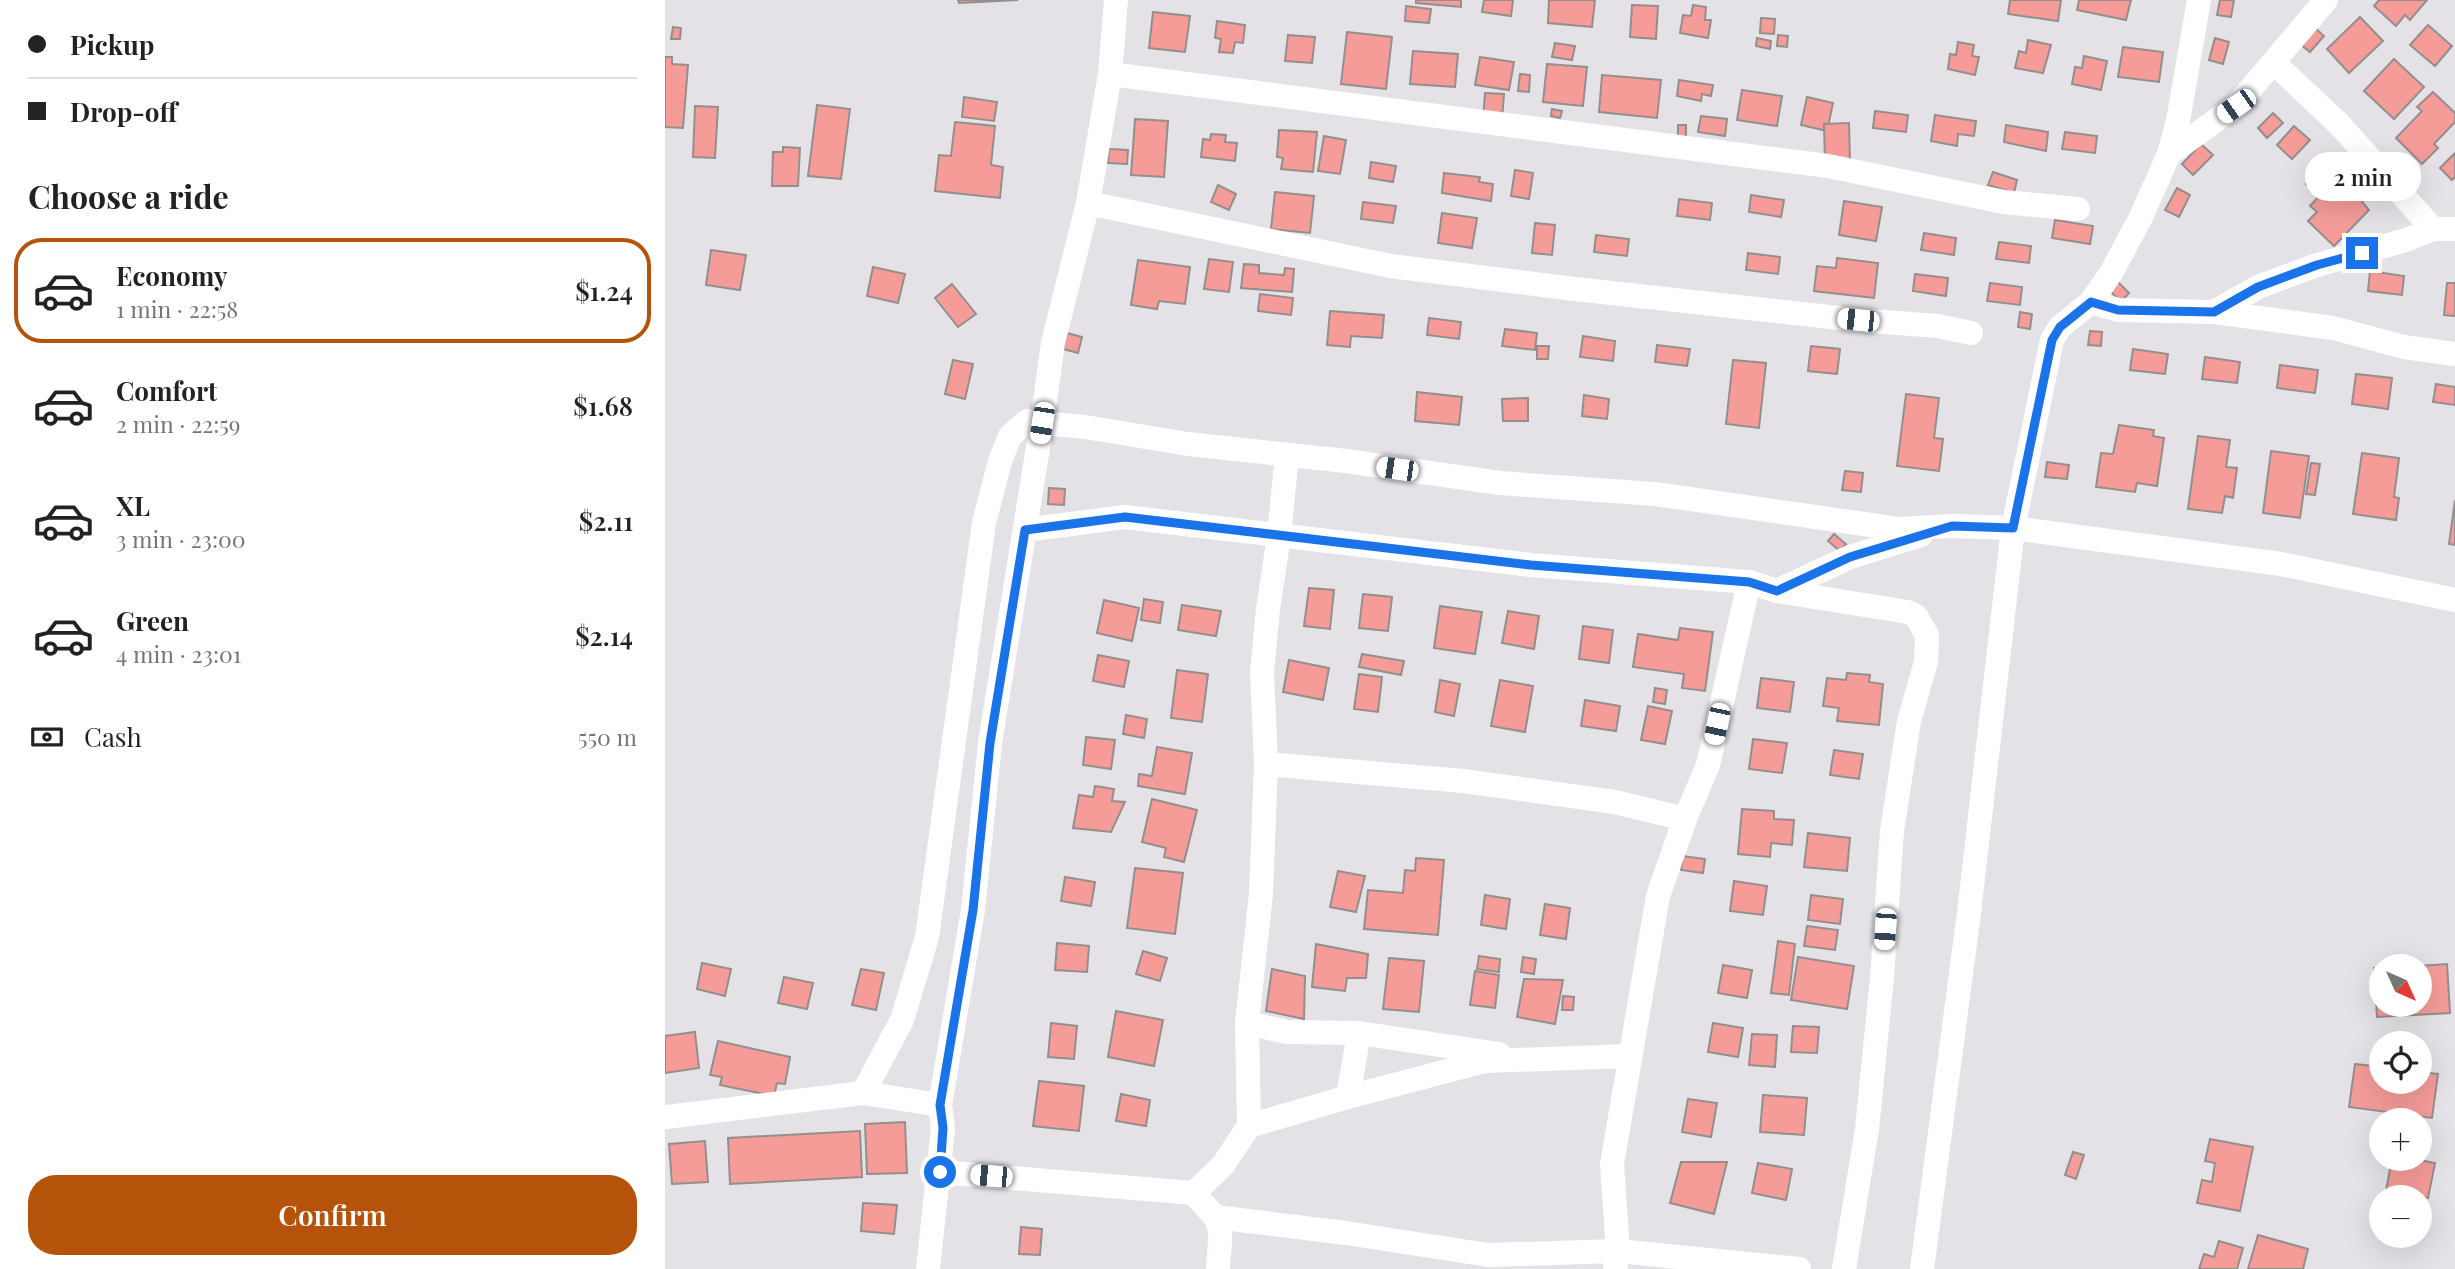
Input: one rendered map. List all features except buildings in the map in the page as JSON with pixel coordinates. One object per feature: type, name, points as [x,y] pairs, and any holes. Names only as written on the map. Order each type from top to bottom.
[{"type":"street","points":[[928,1269],[940,1172],[943,1128],[940,1105],[973,910],[990,743],[1053,343],[1088,203],[1110,74],[1116,0]]},
{"type":"street","points":[[1923,1269],[1969,913],[2013,528],[2052,340],[2060,327],[2091,302],[2129,243],[2169,153],[2178,121],[2199,0]]},
{"type":"street","points":[[2169,153],[2236,106],[2326,0]]},
{"type":"street","points":[[2214,312],[2258,287],[2317,265],[2444,229],[2274,63]]},
{"type":"street","points":[[1110,74],[1828,166],[2004,202],[2078,209]]},
{"type":"street","points":[[1088,203],[1391,266],[1845,319],[1938,326],[1971,333]]},
{"type":"street","points":[[2091,302],[2118,310],[2214,312],[2333,328],[2404,347],[2455,354]]},
{"type":"street","points":[[863,1093],[902,1020],[927,937],[984,523],[1000,461],[1010,436],[1027,421],[1500,483],[1655,494],[1899,529],[1952,526],[2013,528],[2281,564],[2455,600]]},
{"type":"street","points":[[1193,1193],[1223,1165],[1249,1126],[1247,1023],[1261,894],[1266,764],[1262,672],[1287,455]]},
{"type":"street","points":[[1025,530],[1125,517],[1531,565],[1749,582],[1777,591],[1908,612],[1916,616],[1927,635],[1926,662],[1909,721],[1892,831],[1867,1129],[1844,1269]]},
{"type":"street","points":[[1777,591],[1850,557],[1952,526]]},
{"type":"street","points":[[1617,1260],[1612,1164],[1658,896],[1685,818],[1708,765],[1749,582]]},
{"type":"street","points":[[1266,764],[1463,781],[1615,802],[1685,818]]},
{"type":"street","points":[[1247,1023],[1287,1032],[1359,1033],[1532,1060]]},
{"type":"street","points":[[1348,1097],[1359,1033]]},
{"type":"street","points":[[1249,1126],[1485,1061],[1629,1056]]},
{"type":"street","points":[[665,1117],[863,1093],[940,1105]]},
{"type":"street","points":[[940,1172],[1193,1193],[1216,1217],[1346,1233],[1488,1255],[1799,1269]]},
{"type":"street","points":[[1216,1217],[1220,1230],[1218,1269]]},
{"type":"route","points":[[940,1172],[943,1128],[940,1105],[973,910],[990,743],[1025,530],[1125,517],[1531,565],[1749,582],[1777,591],[1850,557],[1952,526],[2013,528],[2024,464],[2052,340],[2060,327],[2091,302],[2118,310],[2214,312],[2258,287],[2317,265],[2362,253]]}]
